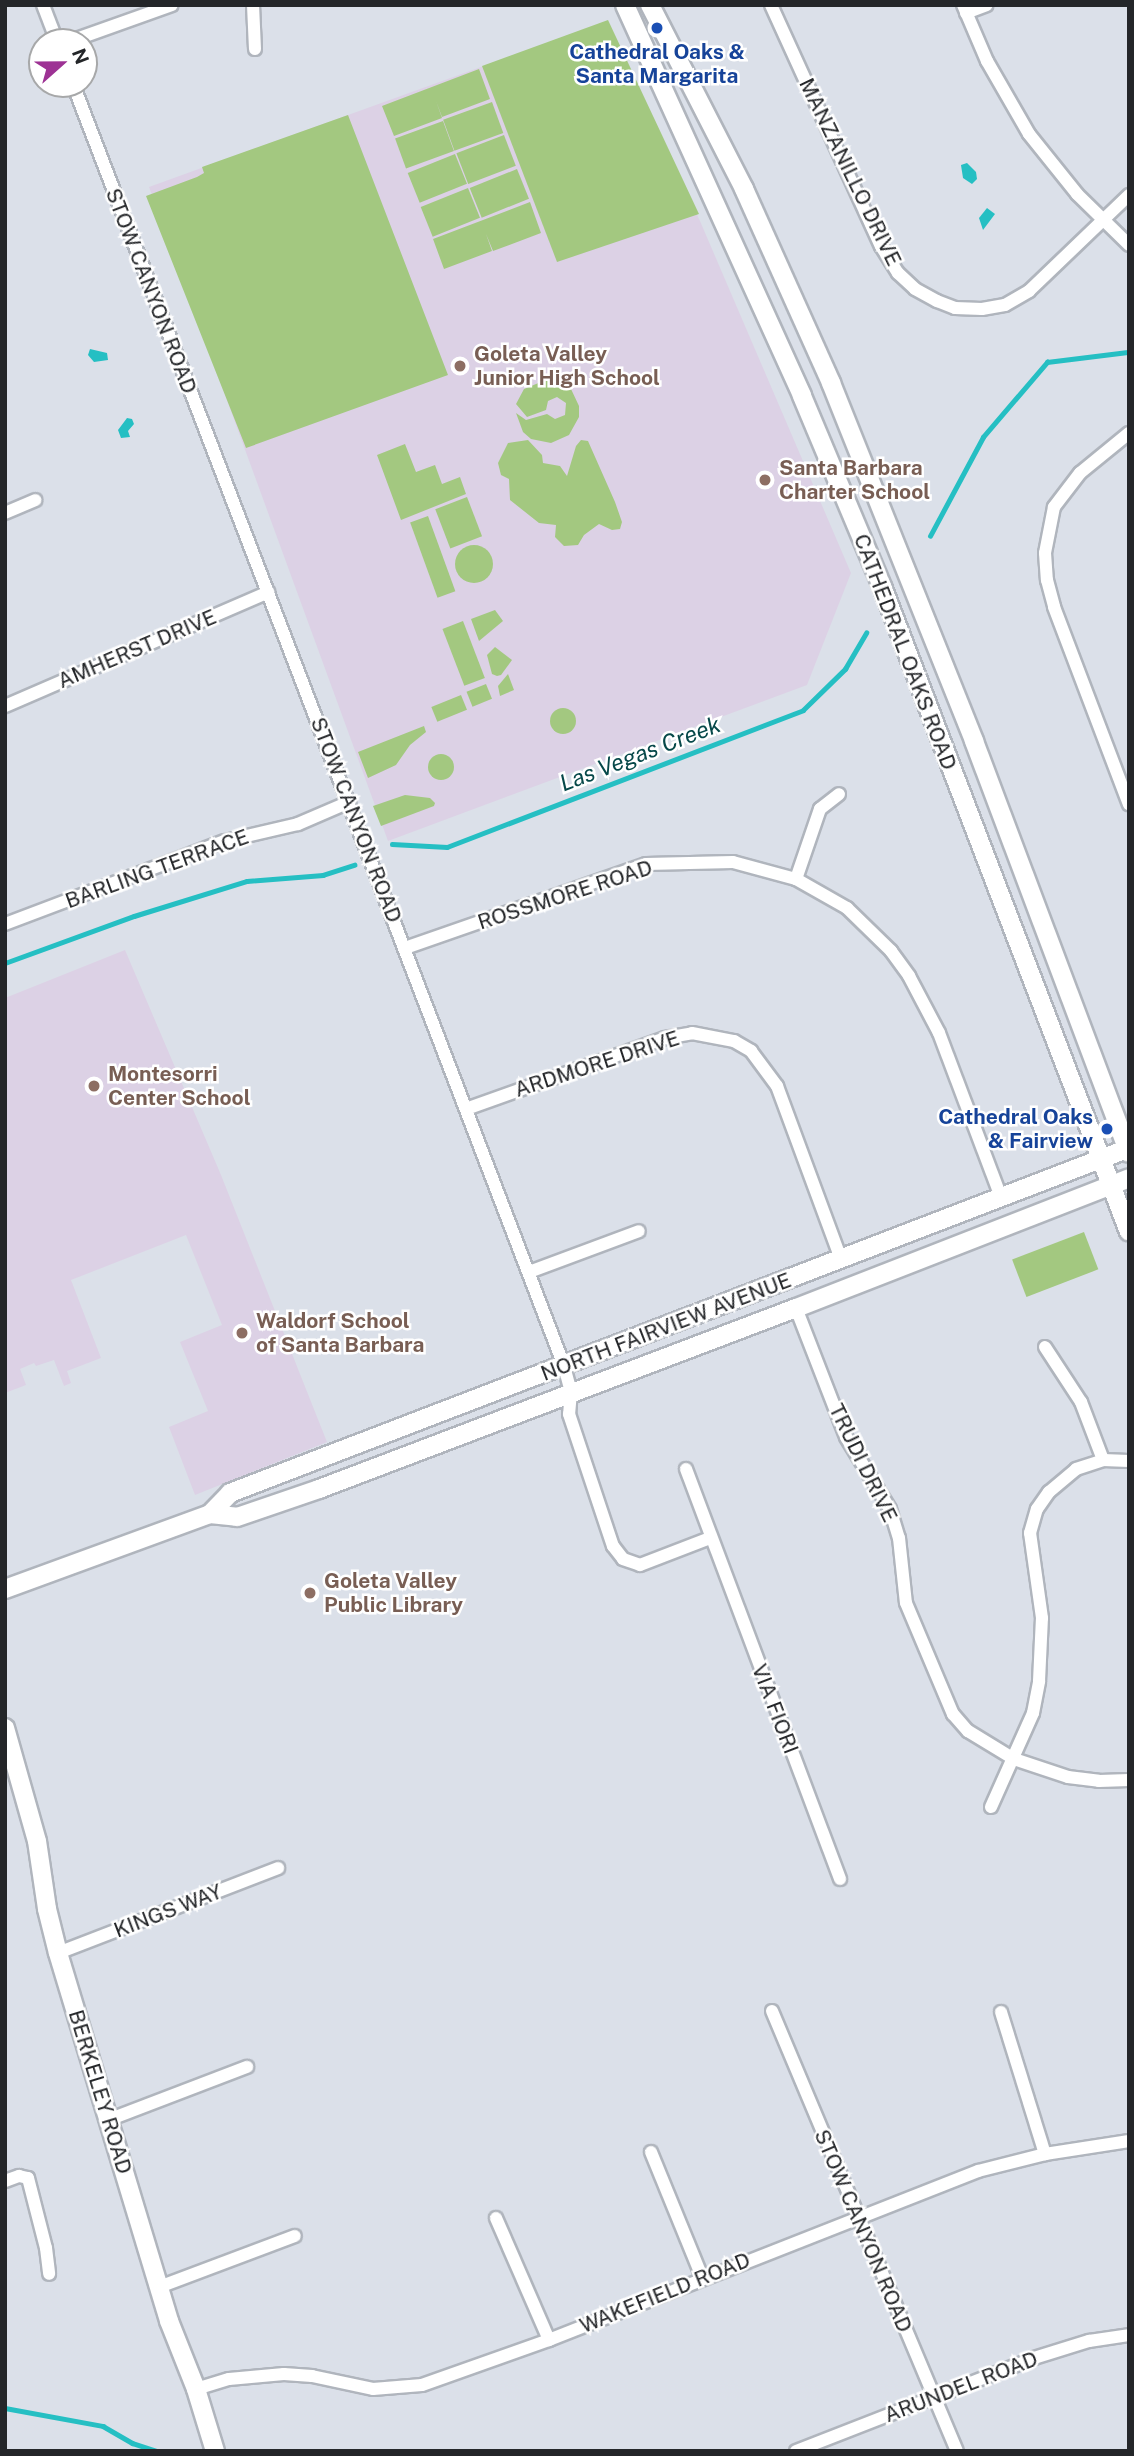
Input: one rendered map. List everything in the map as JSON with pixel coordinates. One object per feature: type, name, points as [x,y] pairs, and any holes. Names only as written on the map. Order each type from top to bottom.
[{"type":"main road","name":"CATHEDRAL OAKS ROAD","points":[[625,5],[802,396],[877,576],[1129,1232]]},
{"type":"main road","name":"CATHEDRAL OAKS ROAD","points":[[650,5],[744,190],[831,383],[974,741],[1128,1150]]},
{"type":"main road","name":"NORTH FAIRVIEW AVENUE","points":[[210,1514],[229,1493],[1100,1158],[1128,1150]]},
{"type":"main road","name":"NORTH FAIRVIEW AVENUE","points":[[5,1589],[210,1514],[237,1517],[319,1489],[1129,1178]]},
{"type":"main road","name":"BERKELEY ROAD","points":[[5,1728],[37,1841],[47,1909],[58,1953],[159,2287],[215,2451]]},
{"type":"street","points":[[43,5],[52,28]]},
{"type":"street","points":[[98,31],[172,5]]},
{"type":"street","points":[[253,5],[255,49]]},
{"type":"street","name":"MANZANILLO DRIVE","points":[[771,5],[881,246],[898,273],[915,289],[956,308],[982,309],[1005,304],[1029,291],[1129,195]]},
{"type":"street","points":[[987,5],[965,9],[986,61],[1022,123],[1053,167],[1102,222],[1129,245]]},
{"type":"street","name":"STOW CANYON ROAD","points":[[78,98],[564,1366],[571,1392],[569,1414],[613,1546],[623,1559],[640,1565],[649,1564],[710,1538]]},
{"type":"street","points":[[1129,433],[1080,473],[1054,507],[1045,553],[1054,607],[1129,804]]},
{"type":"street","points":[[5,513],[35,499]]},
{"type":"street","name":"AMHERST DRIVE","points":[[5,706],[268,592]]},
{"type":"street","points":[[796,879],[820,809],[839,794]]},
{"type":"street","name":"BARLING TERRACE","points":[[5,924],[225,841],[298,824],[349,802]]},
{"type":"street","name":"ROSSMORE ROAD","points":[[405,948],[646,864],[733,862],[796,879],[847,908],[884,944],[909,976],[939,1033],[1001,1197]]},
{"type":"street","name":"ARDMORE DRIVE","points":[[466,1109],[665,1038],[692,1033],[734,1041],[751,1051],[777,1086],[841,1259]]},
{"type":"street","points":[[529,1272],[639,1231]]},
{"type":"street","name":"TRUDI DRIVE","points":[[796,1308],[846,1437],[890,1509],[899,1538],[906,1603],[953,1714],[968,1731],[1014,1759],[1068,1777],[1099,1781],[1129,1780]]},
{"type":"street","points":[[1045,1347],[1081,1402],[1103,1460]]},
{"type":"street","points":[[991,1807],[1033,1713],[1042,1650],[1039,1591],[1030,1533],[1037,1508],[1062,1478],[1076,1469],[1103,1460],[1129,1461]]},
{"type":"street","name":"VIA FIORI","points":[[686,1469],[841,1880]]},
{"type":"street","name":"KINGS WAY","points":[[58,1953],[278,1868]]},
{"type":"street","name":"STOW CANYON ROAD","points":[[772,2011],[856,2217],[957,2451]]},
{"type":"street","points":[[1001,2012],[1045,2154]]},
{"type":"street","points":[[108,2120],[247,2067]]},
{"type":"street","name":"WAKEFIELD ROAD","points":[[196,2389],[229,2379],[284,2375],[312,2376],[373,2389],[398,2389],[444,2379],[978,2171],[1045,2154],[1129,2141]]},
{"type":"street","points":[[651,2152],[702,2277]]},
{"type":"street","points":[[5,2181],[19,2176],[28,2178],[46,2248],[49,2274]]},
{"type":"street","points":[[496,2218],[549,2340]]},
{"type":"street","points":[[159,2287],[295,2236]]},
{"type":"street","name":"ARUNDEL ROAD","points":[[796,2451],[1034,2358],[1089,2341],[1129,2335]]},
{"type":"shaded area","name":"Goleta Valley Junior High School","points":[[605,22],[700,221],[851,573],[807,685],[388,841],[149,187]]},
{"type":"shaded area","name":"Montesorri Center School","points":[[125,950],[221,1175],[327,1442],[195,1495],[169,1427],[208,1411],[180,1342],[222,1325],[186,1235],[71,1280],[101,1358],[67,1371],[71,1383],[64,1386],[54,1360],[36,1366],[34,1363],[20,1369],[26,1385],[5,1393],[5,998]]},
{"type":"green space","points":[[608,20],[699,214],[557,262],[482,66]]},
{"type":"green space","points":[[479,69],[490,99],[442,117],[436,101],[442,118],[394,136],[382,106]]},
{"type":"green space","points":[[492,102],[503,133],[454,151],[443,120]]},
{"type":"green space","points":[[348,115],[448,375],[246,448],[146,196],[197,177],[204,173],[202,167]]},
{"type":"green space","points":[[443,121],[454,151],[406,169],[395,138]]},
{"type":"green space","points":[[504,135],[516,166],[468,184],[456,153]]},
{"type":"green space","points":[[455,154],[467,184],[420,203],[408,173]]},
{"type":"green space","points":[[517,169],[529,199],[482,218],[470,188]]},
{"type":"green space","points":[[468,188],[480,218],[433,237],[421,207]]},
{"type":"green space","points":[[530,202],[541,233],[493,251],[486,234],[492,251],[444,269],[433,239]]},
{"type":"green space","points":[[548,379],[571,389],[579,406],[579,417],[569,435],[551,443],[531,439],[523,432],[516,413],[526,420],[547,414],[555,419],[565,415],[566,403],[557,397],[548,401],[546,410],[527,417],[516,404],[524,389]]},
{"type":"green space","points":[[528,440],[542,455],[543,463],[560,466],[567,476],[576,446],[581,440],[588,441],[615,502],[622,522],[620,529],[612,530],[599,524],[584,535],[578,545],[564,546],[555,537],[556,525],[539,523],[510,500],[509,479],[501,475],[498,463],[508,443]]},
{"type":"green space","points":[[405,444],[416,472],[435,465],[442,484],[460,477],[466,494],[401,520],[377,455]]},
{"type":"green space","points":[[467,497],[482,536],[450,548],[435,509]]},
{"type":"green space","points":[[428,516],[455,591],[438,598],[410,522]]},
{"type":"green space","points":[[474,545],[488,550],[493,564],[488,578],[474,583],[460,578],[455,564],[460,550]]},
{"type":"green space","points":[[495,610],[503,621],[479,641],[471,619]]},
{"type":"green space","points":[[463,621],[485,678],[464,686],[442,629]]},
{"type":"green space","points":[[495,647],[512,660],[501,675],[497,676],[492,674],[487,655]]},
{"type":"green space","points":[[508,674],[514,690],[500,696],[498,686]]},
{"type":"green space","points":[[486,684],[492,699],[473,707],[467,692]]},
{"type":"green space","points":[[461,695],[467,710],[437,722],[431,707]]},
{"type":"green space","points":[[563,708],[572,712],[576,721],[572,730],[563,734],[554,730],[550,721],[554,712]]},
{"type":"green space","points":[[424,726],[426,732],[410,745],[396,765],[368,778],[358,752]]},
{"type":"green space","points":[[441,754],[450,758],[454,767],[450,776],[441,780],[432,776],[428,767],[432,758]]},
{"type":"green space","points":[[405,795],[430,798],[435,803],[434,806],[381,826],[373,806]]},
{"type":"green space","points":[[1084,1232],[1098,1269],[1026,1297],[1012,1260]]},
{"type":"water","points":[[967,163],[976,172],[977,179],[972,184],[963,178],[961,165]]},
{"type":"water","points":[[987,208],[995,214],[983,230],[979,218]]},
{"type":"water","points":[[90,349],[107,353],[108,360],[94,362],[88,355]]},
{"type":"water","points":[[127,418],[132,419],[134,424],[128,431],[130,437],[121,438],[118,430]]},
{"type":"waterway","name":"Las Vegas Creek","points":[[930,536],[983,437],[1047,362],[1129,352]]},
{"type":"waterway","name":"Las Vegas Creek","points":[[392,844],[447,847],[803,710],[845,669],[866,633]]},
{"type":"waterway","name":"Las Vegas Creek","points":[[5,963],[134,916],[247,881],[323,875],[354,865]]},
{"type":"waterway","points":[[5,2408],[103,2426],[132,2443],[157,2451]]},
{"type":"place","name":"Cathedral Oaks & Santa Margarita","points":[[657,28]]},
{"type":"place","name":"Goleta Valley Junior High School","points":[[460,366]]},
{"type":"place","name":"Santa Barbara Charter School","points":[[765,480]]},
{"type":"place","name":"Montesorri Center School","points":[[94,1086]]},
{"type":"place","name":"Cathedral Oaks & Fairview","points":[[1107,1129]]},
{"type":"place","name":"Waldorf School of Santa Barbara","points":[[242,1333]]},
{"type":"place","name":"Goleta Valley Public Library","points":[[310,1593]]}]
